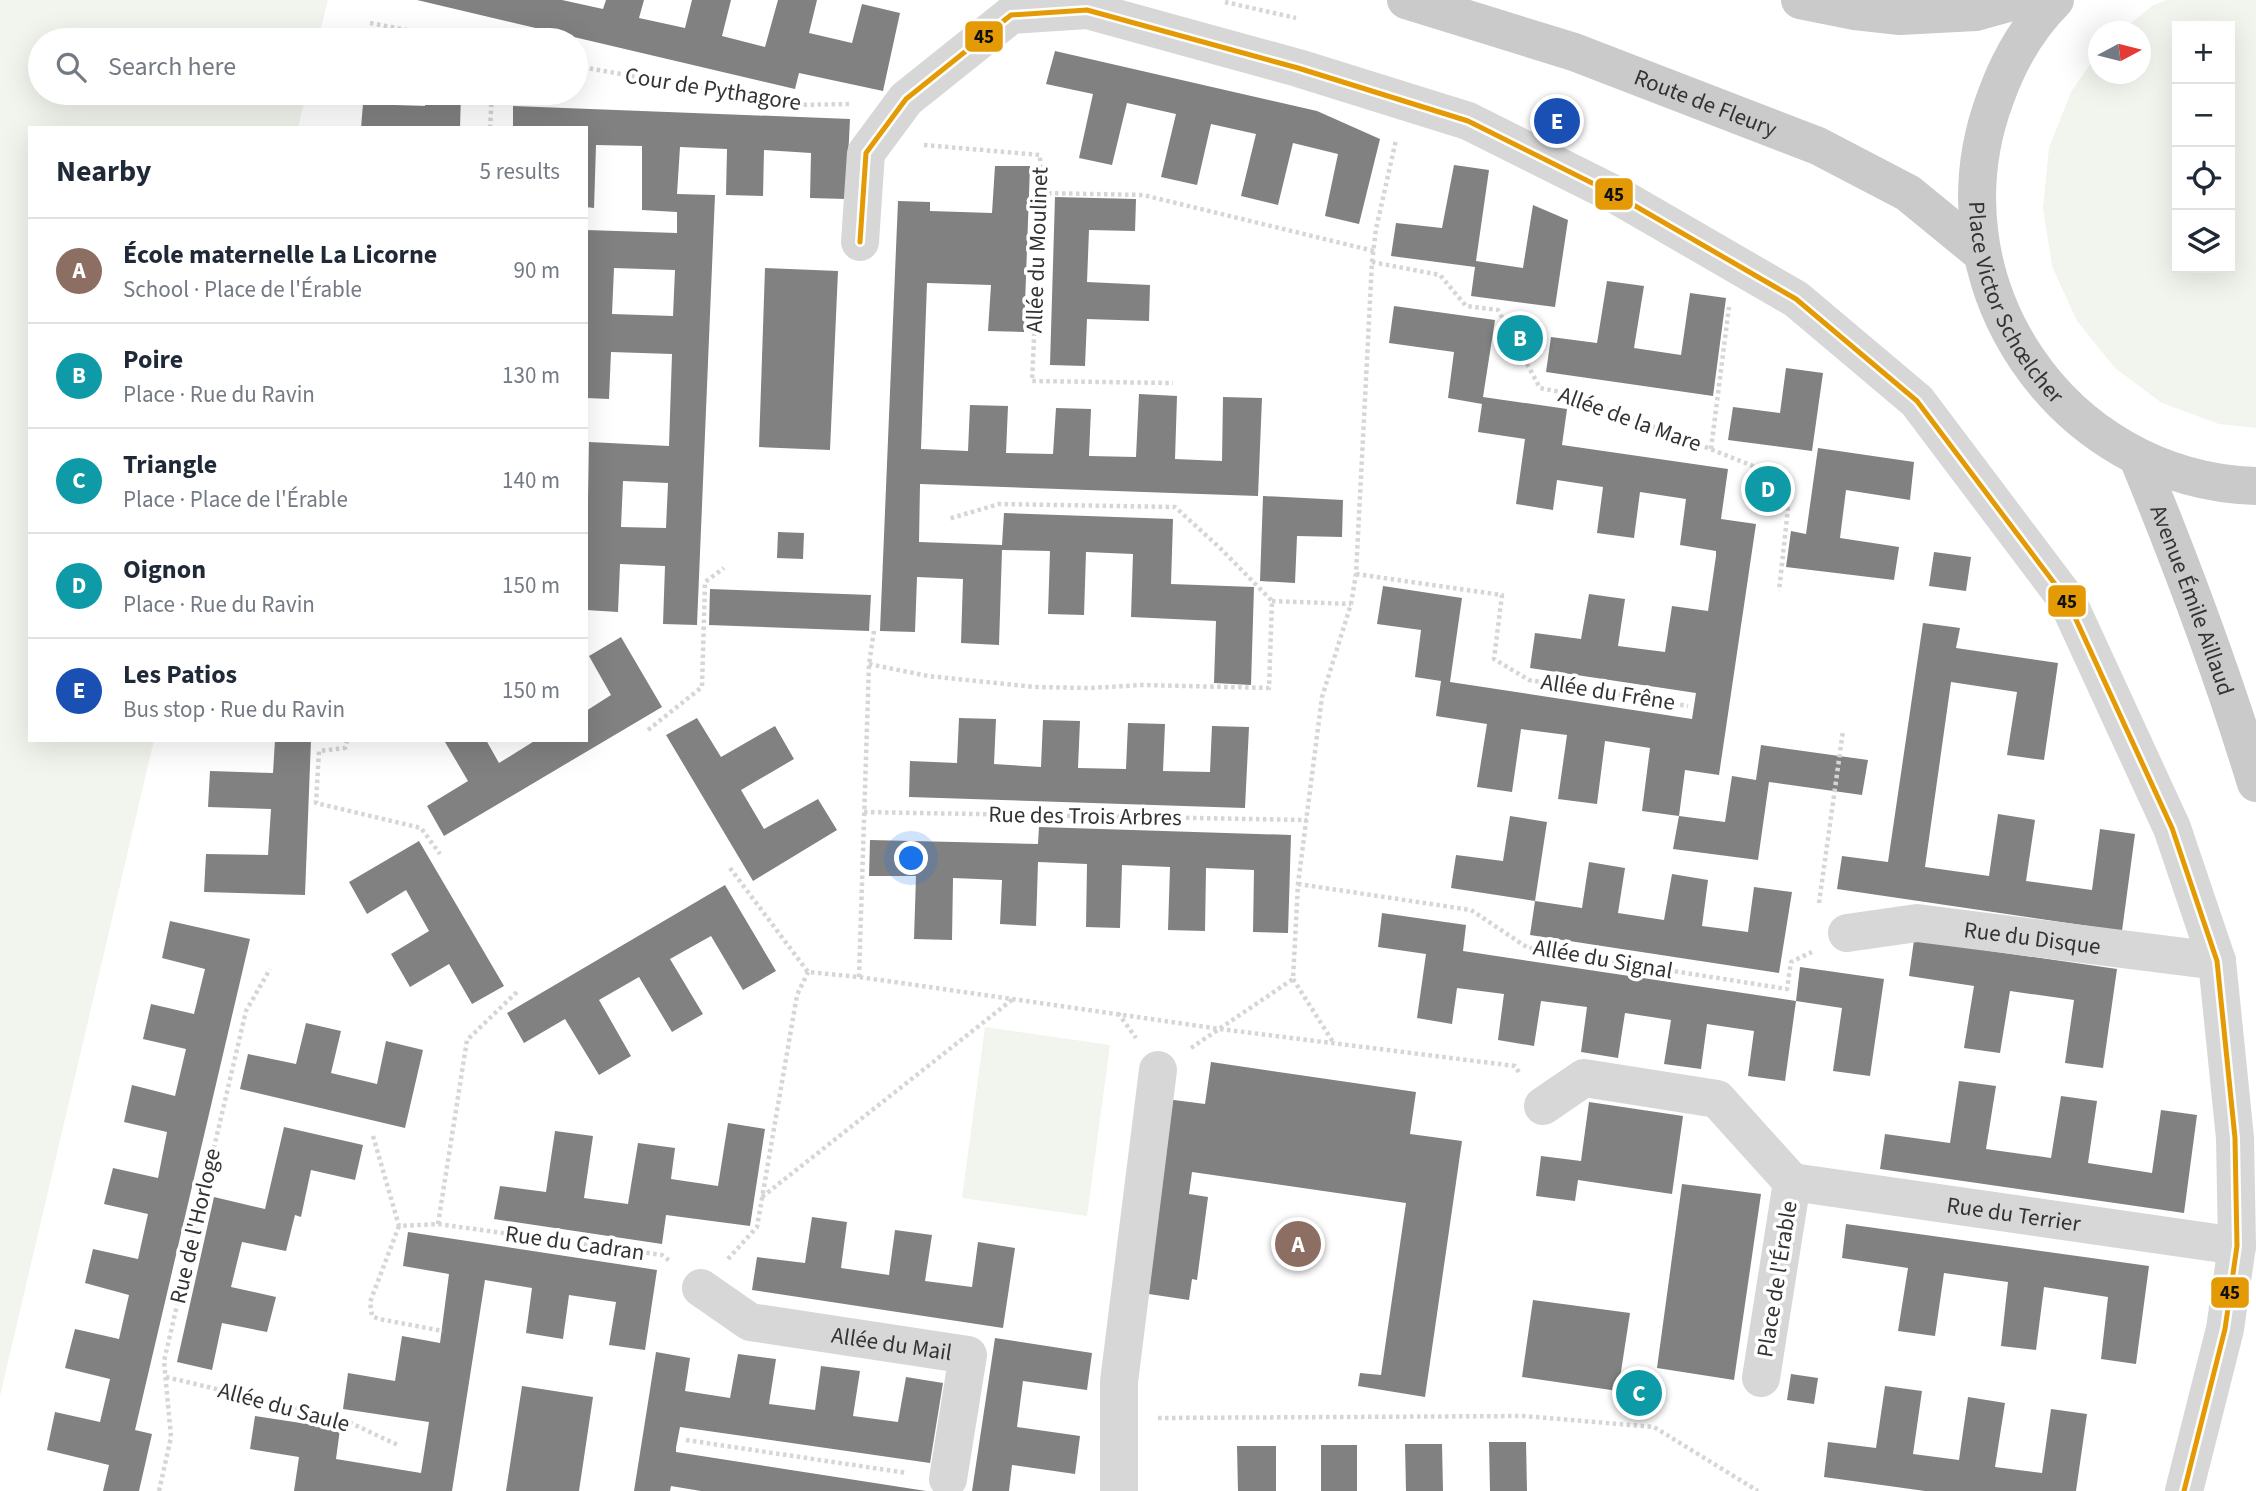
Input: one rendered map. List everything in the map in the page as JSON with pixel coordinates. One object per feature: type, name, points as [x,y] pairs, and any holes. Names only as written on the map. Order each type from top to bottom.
[{"type":"main road","name":"Route de Fleury","points":[[1406,0],[1574,52],[1818,146],[1908,193],[1980,252]]},
{"type":"main road","points":[[1800,0],[1855,11],[1900,16],[1976,12],[2019,0]]},
{"type":"main road","name":"Place Victor Schœlcher","points":[[2055,0],[2040,15],[2006,68],[1984,127],[1976,189],[1980,252],[2000,315],[2034,371],[2079,420],[2138,458],[2172,472],[2232,486],[2256,486]]},
{"type":"main road","name":"Avenue Émile Aillaud","points":[[2138,458],[2186,575],[2256,783]]},
{"type":"street","points":[[860,242],[866,153],[906,99],[1011,15],[1087,10],[1298,68],[1468,121],[1618,196],[1796,299],[1917,401],[2067,600],[2172,828],[2217,961],[2235,1138],[2237,1246],[2225,1329],[2184,1491]]},
{"type":"street","name":"Rue du Disque","points":[[1833,922],[1917,923],[2217,961]]},
{"type":"street","points":[[1119,1491],[1119,1382],[1158,1070]]},
{"type":"street","name":"Place de l'Érable","points":[[1543,1106],[1584,1078],[1717,1099],[1792,1182],[1761,1378]]},
{"type":"street","name":"Rue du Terrier","points":[[1792,1182],[2237,1246]]},
{"type":"street","name":"Allée du Mail","points":[[701,1288],[750,1322],[968,1355],[948,1479]]},
{"type":"path","points":[[1218,0],[1296,18]]},
{"type":"path","points":[[370,23],[396,28]]},
{"type":"path","name":"Cour de Pythagore","points":[[588,68],[796,105],[851,104],[886,126]]},
{"type":"path","points":[[1332,1042],[1293,979],[1298,884],[1322,698],[1352,604],[1356,574],[1372,262],[1376,229],[1404,102]]},
{"type":"path","points":[[491,126],[492,105]]},
{"type":"path","name":"Allée du Moulinet","points":[[886,126],[908,144],[1040,155],[1041,193],[1032,381],[1173,383]]},
{"type":"path","points":[[1041,193],[1143,195],[1374,251]]},
{"type":"path","name":"Allée de la Mare","points":[[1372,262],[1440,275],[1466,306],[1498,310],[1541,388],[1571,394],[1791,481],[1779,591]]},
{"type":"path","points":[[1711,449],[1735,264]]},
{"type":"path","points":[[948,519],[999,504],[1175,507],[1272,601],[1352,604]]},
{"type":"path","points":[[648,730],[702,687],[705,582],[724,568]]},
{"type":"path","name":"Allée du Frêne","points":[[1356,574],[1502,596],[1494,659],[1529,680],[1688,706]]},
{"type":"path","points":[[869,664],[928,676],[1035,687],[1142,685],[1269,688],[1272,601]]},
{"type":"path","points":[[859,976],[869,664],[874,631]]},
{"type":"path","points":[[1833,922],[1843,731]]},
{"type":"path","points":[[346,742],[345,748],[318,751],[316,803],[421,828],[440,853]]},
{"type":"path","name":"Rue des Trois Arbres","points":[[864,812],[1307,820]]},
{"type":"path","points":[[730,868],[808,972],[859,976],[1220,1029],[1515,1066],[1543,1106]]},
{"type":"path","name":"Allée du Signal","points":[[1298,884],[1471,910],[1528,948],[1787,989],[1791,962],[1833,922]]},
{"type":"path","name":"Rue de l'Horloge","points":[[159,1491],[171,1437],[164,1361],[246,1011],[270,969]]},
{"type":"path","points":[[701,1288],[757,1227],[797,995],[808,972]]},
{"type":"path","points":[[1158,1070],[1293,979]]},
{"type":"path","points":[[438,1224],[467,1040],[519,990]]},
{"type":"path","points":[[762,1197],[1014,998]]},
{"type":"path","points":[[373,1136],[399,1226],[370,1302],[372,1316],[443,1331]]},
{"type":"path","name":"Rue du Cadran","points":[[399,1226],[438,1224],[662,1255],[701,1288]]},
{"type":"path","name":"Allée du Saule","points":[[166,1377],[342,1419],[400,1446]]},
{"type":"path","points":[[1119,1418],[1524,1416],[1654,1427],[1758,1491]]},
{"type":"path","points":[[686,1440],[948,1479]]},
{"type":"shaded area","points":[[0,0],[328,0],[321,28],[28,28],[28,105],[303,105],[298,126],[28,126],[28,742],[154,742],[0,1396]]},
{"type":"shaded area","points":[[2166,0],[2256,0],[2256,428],[2219,424],[2162,403],[2115,368],[2077,321],[2052,266],[2043,208],[2049,148],[2071,92],[2088,67],[2088,84],[2151,84],[2151,21],[2133,21],[2152,6]]},
{"type":"shaded area","points":[[985,1027],[1110,1045],[1087,1216],[962,1198]]},
{"type":"building","points":[[417,0],[562,0],[603,9],[606,0],[644,0],[639,18],[685,28],[692,0],[731,0],[722,36],[765,47],[778,0],[817,0],[809,33],[852,43],[862,4],[900,13],[883,91],[799,73],[795,89],[588,40],[588,28],[536,28]]},
{"type":"building","points":[[1055,51],[1317,111],[1380,139],[1359,224],[1325,216],[1338,154],[1293,143],[1278,205],[1241,196],[1256,134],[1211,124],[1197,185],[1161,177],[1176,114],[1127,103],[1112,165],[1079,158],[1093,94],[1046,84]]},
{"type":"building","points":[[363,105],[461,105],[460,126],[361,126]]},
{"type":"building","points":[[513,106],[850,119],[846,199],[810,198],[811,153],[764,150],[763,196],[726,195],[727,149],[680,147],[677,194],[715,195],[697,625],[663,624],[665,566],[620,564],[618,612],[588,610],[589,442],[669,446],[672,354],[611,352],[609,399],[588,398],[588,230],[677,233],[677,212],[642,210],[642,146],[596,145],[594,208],[588,207],[588,126],[513,126]],"holes":[[[614,268],[675,270],[673,316],[612,314]],[[623,481],[668,483],[666,528],[621,527]]]},
{"type":"building","points":[[1454,165],[1489,170],[1476,261],[1523,268],[1533,205],[1568,220],[1555,307],[1471,296],[1475,267],[1391,256],[1396,223],[1442,228]]},
{"type":"building","points":[[995,166],[1030,166],[1024,332],[988,331],[991,285],[927,283],[921,449],[968,451],[970,405],[1008,406],[1006,453],[1053,454],[1056,408],[1091,409],[1089,456],[1136,457],[1139,394],[1177,396],[1175,459],[1222,461],[1223,397],[1262,398],[1258,496],[920,484],[919,542],[1002,545],[1004,513],[1173,519],[1171,584],[1254,587],[1251,685],[1214,683],[1216,621],[1131,617],[1133,554],[1086,552],[1084,615],[1048,614],[1050,551],[1002,550],[999,645],[961,643],[963,579],[917,577],[915,632],[880,631],[898,201],[930,202],[930,211],[992,213]]},
{"type":"building","points":[[1055,197],[1136,199],[1135,231],[1089,230],[1087,282],[1150,285],[1149,321],[1087,319],[1085,366],[1050,365]]},
{"type":"building","points":[[765,268],[838,271],[830,450],[759,447]]},
{"type":"building","points":[[1607,281],[1644,286],[1634,348],[1681,355],[1690,293],[1726,298],[1713,396],[1546,372],[1551,337],[1597,343]]},
{"type":"building","points":[[1394,306],[1495,320],[1483,397],[1567,409],[1562,445],[1728,469],[1721,519],[1756,524],[1719,775],[1685,770],[1679,816],[1642,811],[1650,748],[1605,741],[1597,804],[1558,799],[1567,735],[1521,729],[1512,792],[1477,787],[1487,724],[1436,716],[1441,681],[1415,677],[1421,630],[1377,624],[1383,586],[1462,598],[1450,682],[1692,719],[1696,693],[1530,668],[1535,633],[1581,639],[1589,594],[1625,599],[1618,646],[1665,652],[1672,606],[1708,611],[1716,556],[1716,551],[1680,545],[1686,499],[1640,492],[1634,538],[1597,533],[1603,487],[1557,480],[1553,510],[1516,504],[1525,439],[1478,432],[1482,404],[1448,398],[1454,352],[1389,343]]},
{"type":"building","points":[[1786,368],[1823,373],[1812,451],[1728,440],[1733,407],[1780,413]]},
{"type":"building","points":[[1818,448],[1914,462],[1910,500],[1846,490],[1840,538],[1899,547],[1894,580],[1786,567],[1791,531],[1806,534]]},
{"type":"building","points":[[1263,496],[1343,500],[1342,537],[1297,536],[1295,583],[1260,581]]},
{"type":"building","points":[[778,532],[804,533],[803,559],[777,558]]},
{"type":"building","points":[[1934,552],[1971,557],[1966,591],[1929,586]]},
{"type":"building","points":[[710,589],[871,595],[869,631],[709,625]]},
{"type":"building","points":[[1923,623],[1960,628],[1956,648],[2058,663],[2044,760],[2007,755],[2017,692],[1951,682],[1925,867],[1989,876],[1998,814],[2035,820],[2026,881],[2092,890],[2100,829],[2135,834],[2122,931],[1837,889],[1842,856],[1888,862]]},
{"type":"building","points":[[621,637],[662,707],[444,836],[427,806],[468,781],[445,742],[487,742],[499,763],[533,742],[588,742],[588,710],[611,695],[589,656]]},
{"type":"building","points":[[697,718],[721,757],[775,726],[794,759],[741,790],[764,829],[818,799],[837,830],[753,881],[666,735]]},
{"type":"building","points":[[959,718],[996,719],[994,764],[1041,767],[1043,720],[1080,721],[1078,768],[1126,769],[1128,723],[1165,724],[1163,771],[1210,772],[1212,726],[1249,727],[1245,808],[909,797],[910,761],[957,763]]},
{"type":"building","points":[[275,742],[311,742],[305,895],[204,892],[206,854],[268,855],[271,809],[208,807],[210,771],[273,773]]},
{"type":"building","points":[[1761,745],[1868,760],[1862,795],[1769,782],[1758,860],[1673,849],[1679,816],[1725,822],[1732,776],[1756,780]]},
{"type":"building","points":[[1510,816],[1547,822],[1535,901],[1451,888],[1456,855],[1503,861]]},
{"type":"building","points":[[1039,827],[1291,835],[1288,933],[1253,932],[1254,870],[1206,868],[1205,931],[1168,930],[1170,867],[1122,865],[1120,928],[1086,927],[1087,864],[1038,862],[1036,926],[1000,924],[1002,880],[953,878],[952,940],[914,939],[916,876],[869,876],[870,840],[1038,844]]},
{"type":"building","points":[[419,841],[504,986],[472,1004],[449,964],[410,987],[391,954],[429,931],[406,890],[367,914],[349,882]]},
{"type":"building","points":[[1589,862],[1625,868],[1618,913],[1664,920],[1672,874],[1708,880],[1702,926],[1748,932],[1754,887],[1792,892],[1779,973],[1530,935],[1535,901],[1582,908]]},
{"type":"building","points":[[725,885],[776,971],[743,990],[711,936],[670,959],[703,1014],[672,1032],[639,977],[599,1000],[631,1056],[599,1075],[565,1019],[524,1043],[507,1013]]},
{"type":"building","points":[[1382,913],[1466,925],[1463,951],[1796,1001],[1785,1081],[1748,1076],[1754,1031],[1707,1024],[1701,1069],[1664,1064],[1671,1020],[1625,1013],[1618,1058],[1581,1052],[1587,1007],[1541,1001],[1534,1046],[1498,1040],[1504,994],[1457,988],[1452,1024],[1417,1018],[1426,954],[1378,947]]},
{"type":"building","points":[[170,921],[250,939],[135,1430],[152,1434],[139,1491],[103,1491],[109,1465],[47,1450],[55,1412],[100,1422],[110,1379],[65,1368],[75,1329],[119,1339],[129,1295],[85,1283],[93,1249],[138,1259],[148,1214],[104,1204],[113,1168],[158,1178],[167,1132],[124,1122],[132,1085],[175,1096],[186,1049],[143,1039],[151,1004],[194,1014],[205,969],[162,958]]},
{"type":"building","points":[[1914,940],[2117,969],[2103,1068],[2065,1063],[2074,1000],[2010,991],[2000,1053],[1964,1048],[1974,986],[1909,976]]},
{"type":"building","points":[[1800,967],[1884,979],[1870,1076],[1833,1071],[1842,1008],[1796,1001]]},
{"type":"building","points":[[306,1023],[341,1031],[331,1073],[377,1084],[386,1041],[423,1050],[405,1128],[240,1089],[248,1054],[296,1064]]},
{"type":"building","points":[[1211,1062],[1416,1092],[1410,1134],[1462,1141],[1425,1397],[1358,1386],[1360,1373],[1381,1375],[1406,1203],[1192,1172],[1189,1194],[1208,1197],[1197,1280],[1192,1279],[1189,1300],[1142,1293],[1166,1099],[1205,1104]]},
{"type":"building","points":[[1959,1081],[1996,1086],[1986,1149],[2051,1158],[2061,1096],[2097,1101],[2088,1163],[2152,1173],[2161,1110],[2197,1115],[2184,1213],[1880,1169],[1885,1134],[1950,1143]]},
{"type":"building","points":[[1589,1102],[1683,1116],[1672,1194],[1578,1180],[1575,1201],[1536,1196],[1541,1156],[1581,1161]]},
{"type":"building","points":[[728,1123],[765,1129],[750,1226],[666,1215],[662,1244],[494,1219],[500,1186],[546,1192],[555,1131],[593,1136],[584,1198],[628,1204],[638,1143],[675,1148],[671,1179],[718,1186]]},
{"type":"building","points":[[284,1127],[363,1145],[355,1180],[311,1170],[301,1217],[295,1215],[286,1251],[242,1242],[231,1287],[276,1297],[267,1332],[222,1323],[212,1370],[177,1362],[214,1197],[265,1209]]},
{"type":"building","points":[[1682,1184],[1761,1194],[1734,1380],[1657,1368]]},
{"type":"building","points":[[812,1217],[847,1222],[841,1268],[889,1275],[895,1230],[932,1235],[925,1281],[972,1287],[978,1242],[1015,1248],[1003,1328],[752,1290],[757,1257],[805,1263]]},
{"type":"building","points":[[1846,1224],[2149,1266],[2136,1364],[2101,1359],[2108,1297],[2044,1287],[2036,1350],[2001,1346],[2008,1282],[1944,1273],[1935,1336],[1898,1331],[1908,1268],[1842,1258]]},
{"type":"building","points":[[408,1232],[657,1270],[645,1350],[609,1345],[616,1302],[569,1295],[563,1339],[526,1333],[532,1288],[485,1280],[452,1491],[294,1491],[299,1457],[250,1449],[255,1416],[340,1429],[336,1459],[421,1473],[429,1422],[343,1409],[348,1373],[395,1381],[402,1336],[440,1343],[449,1274],[403,1266]]},
{"type":"building","points":[[1533,1300],[1630,1313],[1618,1391],[1522,1377]]},
{"type":"building","points":[[995,1338],[1092,1353],[1087,1390],[1023,1381],[1017,1427],[1080,1436],[1075,1474],[1012,1465],[1009,1491],[972,1491]]},
{"type":"building","points":[[656,1352],[690,1358],[685,1391],[730,1398],[738,1354],[776,1359],[769,1404],[815,1410],[821,1366],[860,1371],[853,1416],[898,1422],[906,1377],[943,1383],[930,1463],[680,1427],[676,1448],[676,1452],[926,1491],[701,1491],[671,1486],[670,1491],[634,1491]]},
{"type":"building","points":[[1791,1374],[1818,1378],[1814,1404],[1787,1400]]},
{"type":"building","points":[[522,1386],[593,1397],[579,1491],[506,1491]]},
{"type":"building","points":[[1885,1386],[1922,1391],[1913,1454],[1959,1460],[1968,1397],[2005,1403],[1995,1467],[2042,1473],[2051,1409],[2087,1414],[2076,1491],[1925,1491],[1824,1477],[1828,1442],[1876,1448]]},
{"type":"building","points":[[1489,1442],[1526,1442],[1527,1491],[1490,1491]]},
{"type":"building","points":[[1405,1444],[1442,1444],[1443,1491],[1406,1491]]},
{"type":"building","points":[[1321,1445],[1357,1445],[1357,1491],[1321,1491]]},
{"type":"building","points":[[1237,1446],[1276,1446],[1276,1491],[1238,1491]]},
{"type":"transit line","name":"45","points":[[860,242],[866,153],[906,99],[1011,15],[1087,10],[1298,68],[1468,121],[1618,196],[1796,299],[1917,401],[2067,600],[2172,828],[2217,961],[2235,1138],[2237,1246],[2225,1329],[2184,1491]]},
{"type":"place","name":"Les Patios","points":[[1557,121]]},
{"type":"place","name":"Poire","points":[[1520,338]]},
{"type":"place","name":"Oignon","points":[[1768,489]]},
{"type":"place","name":"École maternelle La Licorne","points":[[1298,1244]]},
{"type":"place","name":"Triangle","points":[[1639,1393]]}]
